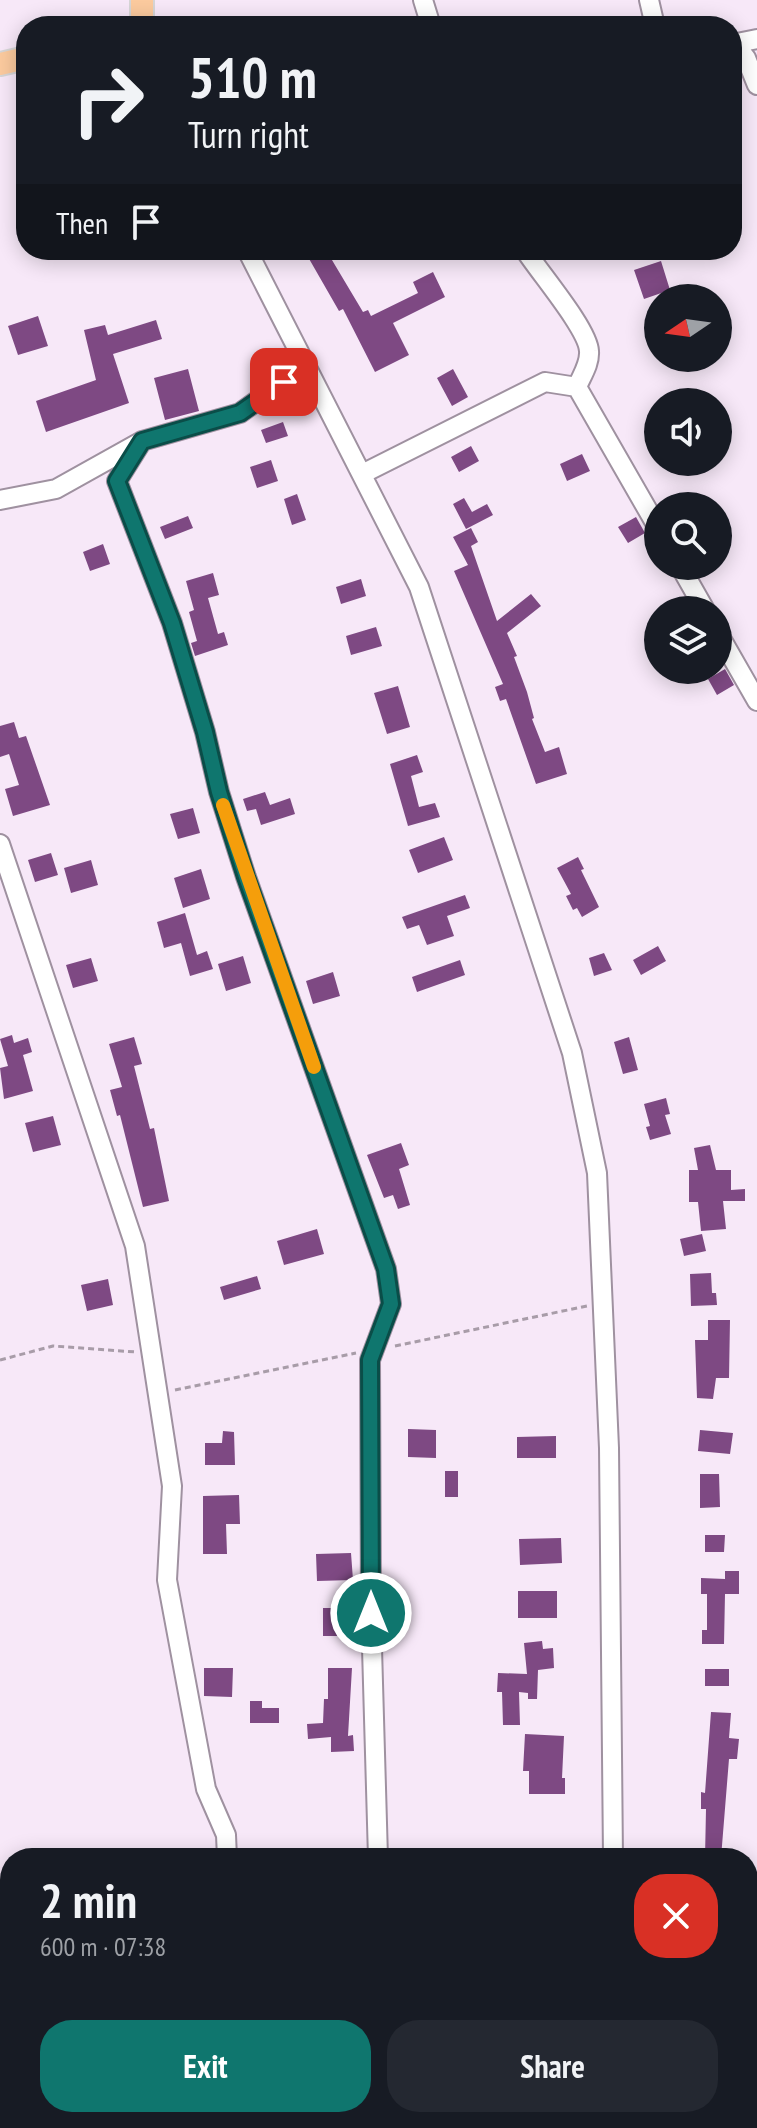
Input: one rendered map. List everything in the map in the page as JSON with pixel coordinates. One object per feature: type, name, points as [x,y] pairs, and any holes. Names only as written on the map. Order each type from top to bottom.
[{"type":"street","points":[[742,54],[757,85]]},
{"type":"street","points":[[252,260],[419,587],[572,1053],[597,1173],[609,1448],[613,1848]]},
{"type":"street","points":[[532,260],[584,332],[589,350],[587,365],[577,387]]},
{"type":"street","points":[[0,500],[56,489],[142,441],[240,413],[306,366]]},
{"type":"street","points":[[362,474],[545,382],[577,387]]},
{"type":"street","points":[[577,387],[644,504]]},
{"type":"street","points":[[142,441],[117,481],[172,623],[246,877],[386,1269],[391,1304],[370,1360],[371,1613],[378,1848]]},
{"type":"street","points":[[732,657],[757,701]]},
{"type":"street","points":[[0,844],[135,1246],[172,1486],[167,1580],[206,1789],[226,1835],[227,1848]]},
{"type":"path","points":[[0,1360],[53,1346],[152,1353]]},
{"type":"building","points":[[310,260],[332,260],[363,312],[368,310],[371,316],[418,293],[413,282],[433,272],[445,297],[393,323],[409,355],[375,372],[343,309],[339,311]]},
{"type":"building","points":[[661,261],[668,284],[644,284],[644,299],[634,270]]},
{"type":"building","points":[[38,316],[48,346],[18,355],[8,326]]},
{"type":"building","points":[[156,320],[162,339],[113,354],[129,403],[46,432],[36,401],[96,380],[84,330],[105,325],[108,335]]},
{"type":"building","points":[[188,369],[199,411],[165,420],[154,378]]},
{"type":"building","points":[[453,369],[468,397],[452,406],[437,378]]},
{"type":"building","points":[[283,422],[288,436],[266,443],[261,430]]},
{"type":"building","points":[[471,446],[479,461],[459,472],[451,457]]},
{"type":"building","points":[[582,454],[590,471],[567,481],[560,464]]},
{"type":"building","points":[[271,460],[278,481],[257,488],[250,467]]},
{"type":"building","points":[[297,494],[306,520],[292,525],[284,499]]},
{"type":"building","points":[[464,498],[472,512],[487,504],[493,515],[466,529],[453,504]]},
{"type":"building","points":[[188,516],[193,528],[165,539],[160,527]]},
{"type":"building","points":[[636,517],[644,534],[628,543],[618,527]]},
{"type":"building","points":[[471,528],[478,542],[471,546],[497,621],[531,594],[541,606],[507,633],[517,656],[514,657],[527,692],[532,719],[545,752],[559,747],[567,774],[536,784],[506,699],[500,701],[495,687],[503,684],[454,571],[468,565],[453,537]]},
{"type":"building","points":[[103,544],[110,564],[90,571],[83,552]]},
{"type":"building","points":[[213,573],[219,595],[208,598],[218,634],[224,632],[228,645],[195,656],[191,643],[197,641],[189,612],[194,610],[186,581]]},
{"type":"building","points":[[361,579],[366,596],[341,604],[336,587]]},
{"type":"building","points":[[376,627],[382,646],[351,655],[346,636]]},
{"type":"building","points":[[732,681],[734,685],[717,695],[711,684],[732,684]]},
{"type":"building","points":[[398,686],[410,727],[387,734],[374,693]]},
{"type":"building","points":[[14,722],[19,738],[26,736],[50,805],[13,816],[5,789],[19,785],[9,754],[0,757],[0,726]]},
{"type":"building","points":[[417,755],[423,772],[411,776],[419,807],[435,803],[440,817],[408,826],[390,764]]},
{"type":"building","points":[[265,792],[270,805],[290,798],[295,814],[261,825],[256,809],[247,811],[243,799]]},
{"type":"building","points":[[193,808],[200,833],[178,839],[170,814]]},
{"type":"building","points":[[444,837],[453,860],[418,873],[409,850]]},
{"type":"building","points":[[51,853],[58,875],[35,882],[28,860]]},
{"type":"building","points":[[578,857],[599,907],[582,917],[577,908],[573,910],[566,896],[571,894],[557,868]]},
{"type":"building","points":[[91,860],[98,885],[71,893],[64,868]]},
{"type":"building","points":[[201,869],[210,899],[183,908],[174,878]]},
{"type":"building","points":[[465,895],[470,908],[447,916],[454,936],[427,945],[419,925],[407,929],[402,917]]},
{"type":"building","points":[[185,913],[197,955],[207,951],[213,969],[190,976],[181,943],[164,948],[157,922]]},
{"type":"building","points":[[658,946],[666,961],[641,975],[633,960]]},
{"type":"building","points":[[604,953],[612,970],[594,976],[589,958]]},
{"type":"building","points":[[243,956],[251,983],[226,991],[218,964]]},
{"type":"building","points":[[91,958],[98,981],[73,988],[66,965]]},
{"type":"building","points":[[460,960],[465,975],[417,992],[412,977]]},
{"type":"building","points":[[333,972],[340,996],[313,1004],[306,981]]},
{"type":"building","points":[[12,1035],[14,1043],[28,1038],[32,1052],[23,1055],[33,1091],[4,1099],[0,1068],[8,1066],[0,1039]]},
{"type":"building","points":[[134,1037],[142,1064],[134,1066],[150,1129],[154,1128],[169,1201],[143,1207],[120,1115],[117,1116],[110,1090],[122,1087],[109,1044]]},
{"type":"building","points":[[629,1037],[638,1070],[623,1074],[614,1042]]},
{"type":"building","points":[[666,1098],[670,1114],[665,1115],[671,1134],[650,1140],[644,1104]]},
{"type":"building","points":[[53,1116],[61,1145],[33,1152],[25,1123]]},
{"type":"building","points":[[401,1143],[409,1165],[399,1169],[410,1205],[398,1209],[393,1195],[384,1198],[367,1155]]},
{"type":"building","points":[[710,1145],[716,1170],[731,1170],[731,1190],[745,1189],[745,1201],[723,1201],[726,1229],[701,1231],[698,1202],[689,1202],[689,1170],[698,1170],[694,1148]]},
{"type":"building","points":[[317,1229],[324,1254],[284,1265],[277,1241]]},
{"type":"building","points":[[702,1234],[706,1251],[684,1256],[680,1239]]},
{"type":"building","points":[[711,1273],[712,1293],[716,1293],[717,1305],[691,1306],[690,1274]]},
{"type":"building","points":[[257,1276],[261,1289],[224,1300],[220,1287]]},
{"type":"building","points":[[108,1279],[113,1305],[87,1311],[81,1285]]},
{"type":"building","points":[[708,1320],[730,1320],[729,1378],[716,1378],[713,1399],[697,1398],[695,1340],[708,1340]]},
{"type":"building","points":[[408,1429],[436,1430],[436,1458],[408,1457]]},
{"type":"building","points":[[700,1430],[733,1433],[730,1454],[698,1451]]},
{"type":"building","points":[[223,1431],[234,1432],[235,1465],[205,1465],[205,1443],[222,1443]]},
{"type":"building","points":[[556,1436],[556,1458],[517,1458],[517,1437]]},
{"type":"building","points":[[445,1471],[458,1471],[458,1497],[445,1497]]},
{"type":"building","points":[[700,1474],[719,1474],[720,1507],[700,1508]]},
{"type":"building","points":[[239,1495],[240,1524],[226,1524],[227,1554],[203,1554],[203,1496]]},
{"type":"building","points":[[705,1535],[725,1535],[724,1552],[705,1552]]},
{"type":"building","points":[[561,1538],[562,1563],[520,1565],[519,1539]]},
{"type":"building","points":[[351,1553],[353,1580],[317,1581],[316,1554]]},
{"type":"building","points":[[725,1571],[739,1571],[739,1594],[725,1594],[724,1644],[702,1644],[702,1630],[707,1630],[707,1594],[701,1594],[701,1578],[725,1579]]},
{"type":"building","points":[[518,1591],[557,1591],[557,1618],[518,1618]]},
{"type":"building","points":[[323,1608],[352,1608],[352,1636],[323,1636]]},
{"type":"building","points":[[542,1641],[543,1649],[553,1648],[554,1668],[538,1670],[537,1699],[528,1699],[528,1693],[519,1692],[520,1725],[503,1725],[502,1692],[497,1692],[498,1673],[527,1674],[524,1643]]},
{"type":"building","points":[[204,1668],[233,1668],[232,1697],[204,1696]]},
{"type":"building","points":[[328,1668],[352,1668],[348,1736],[353,1735],[354,1751],[331,1752],[331,1737],[308,1739],[307,1724],[323,1723],[324,1699],[328,1699]]},
{"type":"building","points":[[705,1669],[729,1669],[729,1686],[705,1686]]},
{"type":"building","points":[[250,1701],[262,1701],[262,1708],[279,1708],[279,1723],[250,1723]]},
{"type":"building","points":[[711,1712],[731,1713],[729,1738],[739,1739],[737,1759],[729,1759],[722,1848],[705,1848],[706,1809],[701,1809],[701,1792],[705,1793]]},
{"type":"building","points":[[525,1734],[564,1736],[562,1778],[565,1778],[565,1794],[529,1794],[529,1771],[523,1771]]},
{"type":"slow traffic","points":[[223,805],[314,1067]]},
{"type":"route","points":[[284,382],[240,413],[142,441],[117,481],[172,623],[246,877],[386,1269],[391,1304],[370,1360],[371,1613]]}]
